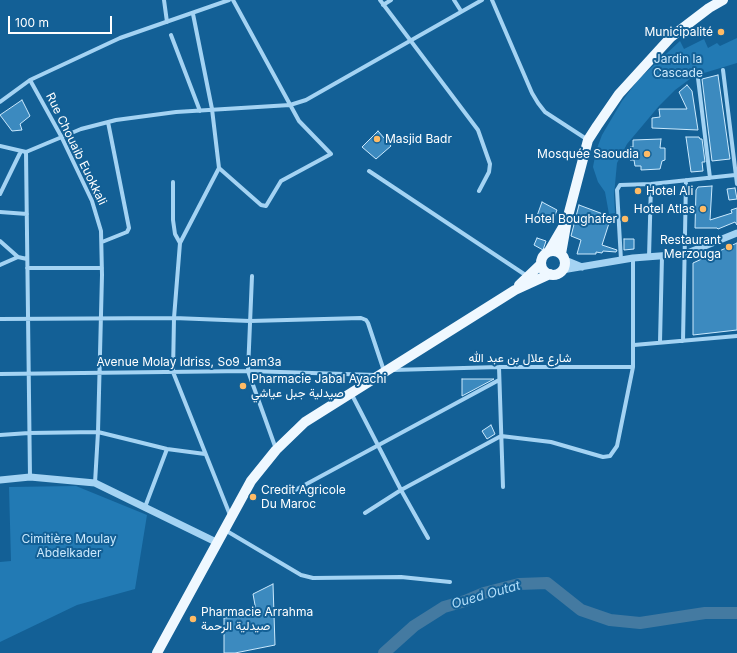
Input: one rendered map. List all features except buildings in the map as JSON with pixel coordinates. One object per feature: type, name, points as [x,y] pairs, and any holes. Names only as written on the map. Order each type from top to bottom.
[{"type":"main road","points":[[157,653],[251,481],[276,450],[305,422],[515,290],[550,274],[557,274],[562,270],[566,220],[588,140],[619,94],[638,71],[671,37],[709,8],[724,0]]},
{"type":"main road","points":[[515,290],[541,264],[543,256],[550,251],[566,220]]},
{"type":"main road","points":[[550,251],[554,251],[563,257]]},
{"type":"main road","points":[[541,264],[544,270],[550,274]]},
{"type":"street","points":[[164,0],[167,22]]},
{"type":"street","points":[[0,102],[30,80],[120,38],[193,14],[229,0]]},
{"type":"street","points":[[219,168],[261,205],[266,206],[281,181],[332,154],[299,121],[233,0]]},
{"type":"street","points":[[380,0],[478,130],[490,164],[486,178],[479,191]]},
{"type":"street","points":[[383,5],[391,0]]},
{"type":"street","points":[[454,0],[460,11]]},
{"type":"street","points":[[0,191],[24,152],[61,136],[108,122],[147,116],[290,105],[306,100],[380,60],[410,40],[482,0]]},
{"type":"street","points":[[492,0],[538,103],[546,112],[588,140]]},
{"type":"street","points":[[193,14],[212,110],[219,168],[180,243],[174,318],[173,372],[231,517]]},
{"type":"street","points":[[171,35],[200,111]]},
{"type":"street","points":[[723,70],[737,184]]},
{"type":"street","points":[[698,78],[710,178]]},
{"type":"street","name":"Rue Chouaib Euokkali","points":[[30,80],[61,136],[97,214],[102,242],[98,432],[94,483]]},
{"type":"street","points":[[102,242],[127,232],[129,228],[108,122]]},
{"type":"street","points":[[0,146],[24,152]]},
{"type":"street","points":[[24,152],[27,214],[30,477]]},
{"type":"street","points":[[369,171],[528,276]]},
{"type":"street","points":[[621,260],[617,190],[620,185],[651,184],[735,175]]},
{"type":"street","points":[[683,341],[686,180]]},
{"type":"street","points":[[173,182],[173,220],[175,234],[180,243]]},
{"type":"street","points":[[649,257],[651,184]]},
{"type":"street","points":[[0,212],[27,214]]},
{"type":"street","points":[[562,270],[633,258],[685,254],[737,233]]},
{"type":"street","points":[[0,241],[18,257],[27,260]]},
{"type":"street","points":[[660,342],[662,256]]},
{"type":"street","points":[[0,265],[18,257]]},
{"type":"street","points":[[563,257],[582,267]]},
{"type":"street","points":[[365,513],[401,490],[501,436],[551,442],[603,457],[610,456],[617,446],[633,367],[633,258]]},
{"type":"street","points":[[27,268],[102,268]]},
{"type":"street","points":[[252,276],[248,371],[276,450]]},
{"type":"street","points":[[0,319],[174,318],[250,320],[361,318],[366,320],[381,373]]},
{"type":"street","points":[[634,345],[737,336]]},
{"type":"street","points":[[498,367],[503,486]]},
{"type":"street","name":"شارع علال بن عبد الله","points":[[381,373],[498,367],[633,367]]},
{"type":"street","name":"Avenue Molay Idriss, So9 Jam3a","points":[[0,374],[100,371],[381,373]]},
{"type":"street","points":[[288,494],[378,444],[499,380]]},
{"type":"street","points":[[351,392],[401,490],[428,538]]},
{"type":"street","points":[[0,435],[98,432],[167,449],[205,454]]},
{"type":"street","points":[[145,507],[167,449]]},
{"type":"street","points":[[0,480],[30,477],[94,483],[218,543]]},
{"type":"street","points":[[225,530],[301,575],[313,578],[401,577],[450,582]]},
{"type":"green space","name":"Jardin la Cascade","points":[[737,38],[737,63],[694,76],[675,90],[659,106],[627,144],[617,163],[614,195],[615,213],[609,214],[605,192],[598,182],[593,167],[596,151],[602,135],[622,101],[639,79],[680,41],[684,49],[704,39],[708,48],[717,43],[720,46]]},
{"type":"green space","name":"Cimitière Moulay Abdelkader","points":[[76,486],[147,515],[135,589],[77,605],[0,642],[0,562],[11,561],[9,487]]},
{"type":"waterway","name":"Oued Outat","points":[[384,653],[414,626],[444,607],[465,601],[484,593],[519,584],[547,583],[581,610],[610,620],[640,623],[705,613],[737,613]]},
{"type":"place","name":"Municipalité","points":[[721,32]]},
{"type":"place","name":"Masjid Badr","points":[[377,139]]},
{"type":"place","name":"Mosquée Saoudia","points":[[647,154]]},
{"type":"place","name":"Hotel Ali","points":[[638,191]]},
{"type":"place","name":"Hotel Atlas","points":[[703,209]]},
{"type":"place","name":"Hotel Boughafer","points":[[625,219]]},
{"type":"place","name":"Restaurant Merzouga","points":[[729,247]]},
{"type":"place","name":"Pharmacie Jabal Ayachi صيدلية جبل عياشي","points":[[243,386]]},
{"type":"place","name":"Credit Agricole Du Maroc","points":[[253,497]]},
{"type":"place","name":"Pharmacie Arrahma صيدلية الرحمة","points":[[193,619]]}]
